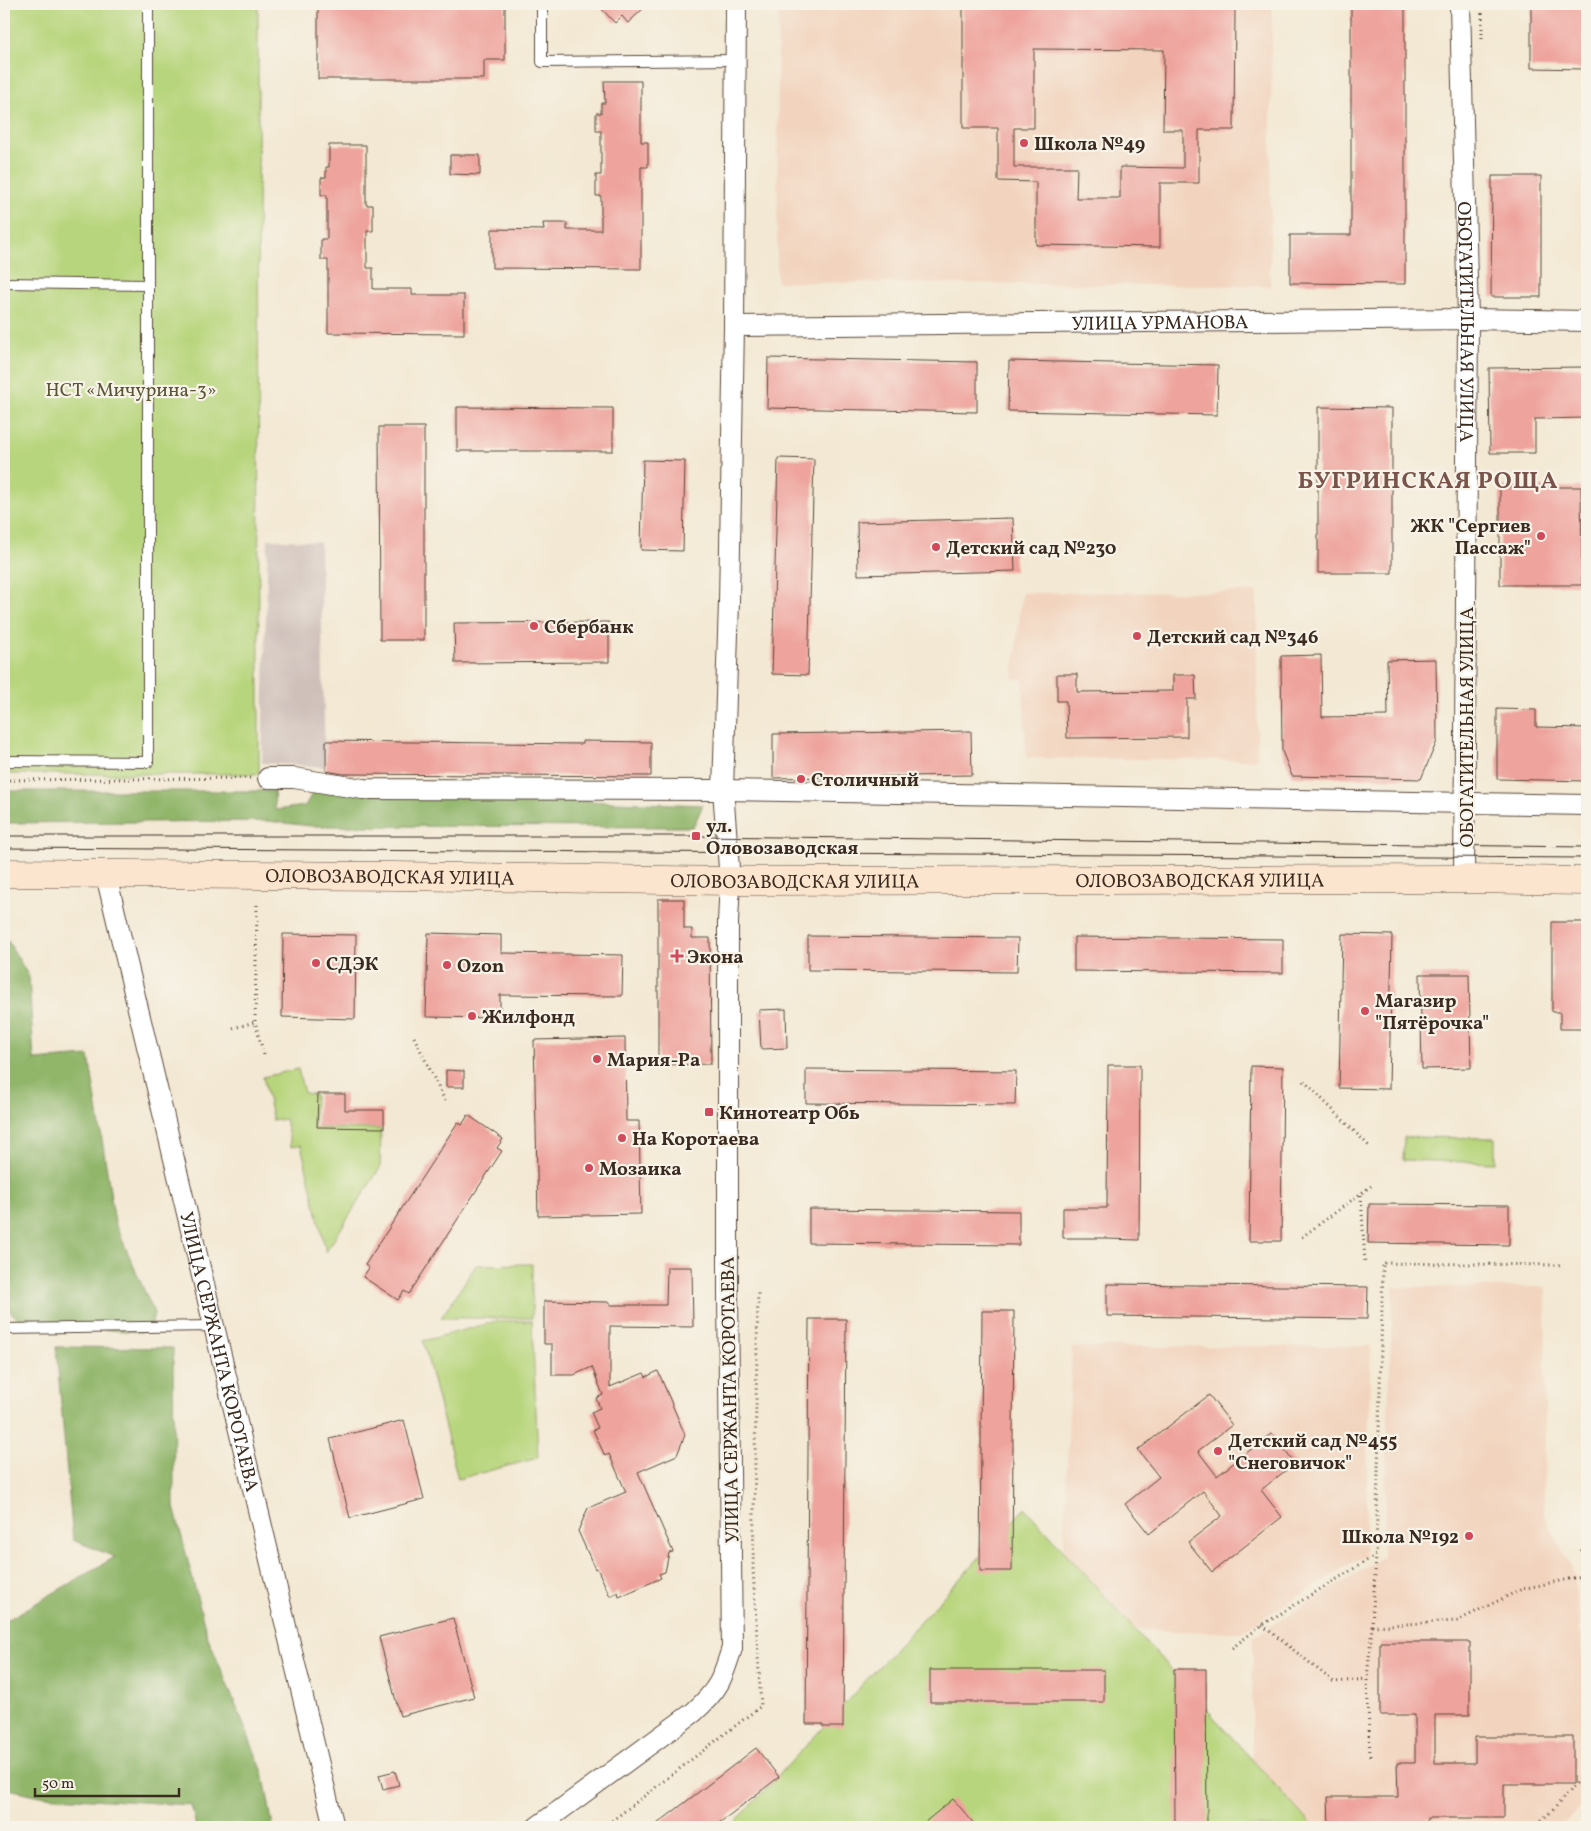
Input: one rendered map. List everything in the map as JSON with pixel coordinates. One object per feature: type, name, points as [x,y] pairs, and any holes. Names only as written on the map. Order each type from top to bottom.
[{"type":"street","name":"УЛИЦА СЕРЖАНТА КОРОТАЕВА","points":[[537,1827],[694,1712],[713,1694],[723,1676],[732,1648],[728,1293],[728,922],[730,881],[723,790],[729,602],[734,326],[736,4]]},
{"type":"street","name":"ОБОГАТИТЕЛЬНАЯ УЛИЦА","points":[[1460,4],[1468,319],[1464,879]]},
{"type":"street","name":"УЛИЦА УРМАНОВА","points":[[734,326],[1468,319],[1587,321]]},
{"type":"street","points":[[268,778],[294,778],[363,789],[723,790],[1587,805]]},
{"type":"street","name":"ОЛОВОЗАВОДСКАЯ УЛИЦА","points":[[4,873],[730,881],[1464,879],[1587,881]]},
{"type":"street","name":"УЛИЦА СЕРЖАНТА КОРОТАЕВА","points":[[106,875],[334,1827]]},
{"type":"lane","points":[[4,761],[148,762],[148,4]]},
{"type":"lane","points":[[542,4],[542,62],[736,60]]},
{"type":"lane","points":[[4,283],[147,285]]},
{"type":"lane","points":[[4,1329],[214,1326]]},
{"type":"path","points":[[4,780],[268,778]]},
{"type":"path","points":[[257,905],[255,1022],[264,1055]]},
{"type":"path","points":[[233,1028],[255,1022]]},
{"type":"path","points":[[414,1037],[446,1102]]},
{"type":"path","points":[[1304,1081],[1370,1147]]},
{"type":"path","points":[[1302,1237],[1371,1186]]},
{"type":"path","points":[[1361,1195],[1366,1263]]},
{"type":"path","points":[[1370,1756],[1367,1679],[1376,1555],[1382,1264],[1560,1265]]},
{"type":"path","points":[[1581,1551],[1587,1545]]},
{"type":"path","points":[[1232,1648],[1262,1625],[1376,1555]]},
{"type":"path","points":[[1372,1626],[1457,1621],[1522,1589],[1587,1575]]},
{"type":"path","points":[[1262,1625],[1334,1682],[1367,1679]]},
{"type":"path","points":[[1534,1827],[1554,1809],[1587,1770]]},
{"type":"shaded area","name":"Школа №49","points":[[778,4],[1272,4],[1270,286],[777,282]]},
{"type":"shaded area","points":[[268,539],[320,542],[325,767],[262,763]]},
{"type":"shaded area","name":"Детский сад №346","points":[[1257,592],[1257,760],[1026,758],[1023,679],[1013,679],[1022,593]]},
{"type":"shaded area","name":"Школа №192","points":[[1393,1287],[1546,1287],[1544,1514],[1575,1576],[1582,1657],[1587,1666],[1587,1803],[1558,1827],[1251,1827],[1253,1637],[1383,1557]]},
{"type":"shaded area","name":"Детский сад №455 \"Снеговичок\"","points":[[1371,1346],[1365,1555],[1239,1633],[1060,1627],[1072,1347]]},
{"type":"green space","name":"НСТ «Мичурина-3»","points":[[4,4],[258,4],[259,774],[4,774]]},
{"type":"green space","points":[[4,791],[274,791],[275,810],[305,806],[313,792],[703,805],[693,827],[311,826],[267,821],[4,823]]},
{"type":"green space","points":[[4,934],[29,977],[34,1060],[89,1056],[115,1223],[154,1313],[151,1327],[153,1333],[25,1324],[4,1307]]},
{"type":"green space","points":[[298,1069],[304,1093],[315,1094],[314,1128],[381,1129],[380,1168],[326,1252],[301,1145],[291,1147],[285,1119],[273,1121],[263,1077]]},
{"type":"green space","points":[[1404,1137],[1495,1138],[1495,1163],[1403,1160]]},
{"type":"green space","points":[[532,1264],[532,1318],[441,1318],[476,1265]]},
{"type":"green space","points":[[497,1321],[532,1321],[538,1458],[458,1479],[423,1341]]},
{"type":"green space","points":[[56,1347],[173,1348],[174,1507],[207,1635],[263,1772],[273,1827],[196,1827],[191,1805],[41,1796],[4,1788],[4,1622],[115,1557],[73,1540]]},
{"type":"green space","points":[[1025,1508],[1313,1827],[731,1827]]},
{"type":"building","points":[[318,4],[505,4],[505,60],[484,60],[484,79],[318,79]]},
{"type":"building","points":[[597,4],[648,4],[628,23],[622,16],[615,23]]},
{"type":"building","points":[[963,4],[1139,4],[1139,6],[1184,6],[1184,4],[1200,4],[1200,6],[1235,6],[1234,130],[1199,130],[1199,183],[1160,183],[1160,247],[1036,245],[1036,182],[998,181],[998,128],[963,128]],"holes":[[[1034,49],[1164,50],[1163,130],[1183,130],[1183,168],[1120,167],[1120,198],[1076,198],[1077,167],[1014,167],[1014,128],[1034,128]]]},
{"type":"building","points":[[1351,4],[1405,4],[1405,284],[1290,283],[1290,235],[1351,235]]},
{"type":"building","points":[[1531,4],[1584,4],[1584,69],[1531,68]]},
{"type":"building","points":[[604,81],[641,81],[641,142],[648,142],[648,167],[641,167],[641,269],[492,268],[492,229],[544,230],[543,223],[567,223],[567,230],[601,230],[601,196],[596,196],[596,175],[601,175],[601,131],[596,131],[596,113],[601,113],[601,103],[605,103]]},
{"type":"building","points":[[329,145],[366,145],[366,205],[373,205],[373,231],[367,231],[367,268],[373,268],[373,289],[412,289],[412,295],[464,295],[464,334],[328,333],[328,260],[321,260],[321,239],[327,239],[327,195],[321,195],[321,178],[326,177],[326,167],[329,167]]},
{"type":"building","points":[[450,155],[480,155],[480,175],[450,174]]},
{"type":"building","points":[[1492,176],[1541,176],[1541,297],[1491,297]]},
{"type":"building","points":[[768,358],[977,362],[977,412],[767,408]]},
{"type":"building","points":[[1009,361],[1218,365],[1217,415],[1008,411]]},
{"type":"building","points":[[1587,367],[1587,418],[1535,419],[1535,453],[1490,453],[1489,368]]},
{"type":"building","points":[[457,407],[613,408],[613,451],[457,451]]},
{"type":"building","points":[[1318,407],[1392,408],[1392,573],[1318,573]]},
{"type":"building","points":[[379,427],[424,427],[424,640],[380,640]]},
{"type":"building","points":[[778,458],[814,459],[808,675],[772,674]]},
{"type":"building","points":[[643,460],[685,461],[683,551],[641,550]]},
{"type":"building","name":"ЖК \"Сергиев Пассаж\"","points":[[1500,487],[1581,487],[1582,585],[1500,585]]},
{"type":"building","name":"Детский сад №230","points":[[1013,518],[1015,571],[858,575],[857,522]]},
{"type":"building","points":[[609,622],[609,662],[455,663],[454,623]]},
{"type":"building","points":[[1321,655],[1322,717],[1388,716],[1387,660],[1436,659],[1437,741],[1421,779],[1292,776],[1282,751],[1281,656]]},
{"type":"building","points":[[1057,674],[1077,674],[1077,692],[1173,691],[1173,675],[1195,675],[1196,699],[1187,699],[1187,737],[1067,738],[1066,701],[1057,701]]},
{"type":"building","points":[[1497,709],[1536,710],[1536,727],[1587,728],[1587,781],[1497,779]]},
{"type":"building","points":[[971,731],[972,775],[773,778],[773,734]]},
{"type":"building","points":[[326,741],[582,744],[582,741],[651,742],[651,776],[343,774],[326,771]]},
{"type":"building","points":[[658,899],[684,899],[684,929],[692,929],[692,938],[710,938],[711,1064],[658,1065]]},
{"type":"building","points":[[1552,922],[1587,922],[1587,1029],[1560,1029],[1560,1012],[1552,1012]]},
{"type":"building","points":[[428,933],[501,935],[501,953],[623,955],[622,996],[500,995],[500,1018],[426,1017]]},
{"type":"building","points":[[283,934],[356,935],[355,1019],[282,1017]]},
{"type":"building","name":"Магазир \"Пятёрочка\"","points":[[1342,934],[1392,935],[1389,1089],[1339,1088]]},
{"type":"building","points":[[808,936],[1018,938],[1017,972],[808,970]]},
{"type":"building","points":[[1074,937],[1283,939],[1283,973],[1074,971]]},
{"type":"building","points":[[1420,974],[1469,974],[1471,1068],[1422,1069]]},
{"type":"building","points":[[786,1009],[787,1048],[761,1049],[759,1010]]},
{"type":"building","name":"Мозаика","points":[[625,1038],[626,1121],[639,1121],[641,1214],[538,1216],[534,1040]]},
{"type":"building","points":[[1108,1065],[1140,1065],[1139,1240],[1063,1238],[1063,1208],[1107,1208]]},
{"type":"building","points":[[1251,1066],[1283,1067],[1281,1241],[1249,1241]]},
{"type":"building","points":[[806,1069],[1016,1071],[1015,1105],[806,1103]]},
{"type":"building","points":[[446,1070],[464,1071],[464,1087],[446,1087]]},
{"type":"building","points":[[318,1094],[345,1094],[345,1110],[384,1110],[384,1128],[317,1127]]},
{"type":"building","points":[[468,1115],[503,1139],[497,1148],[502,1151],[409,1294],[404,1291],[398,1300],[363,1277],[369,1268],[365,1265],[458,1122],[462,1125]]},
{"type":"building","points":[[1369,1204],[1509,1205],[1509,1245],[1368,1243]]},
{"type":"building","points":[[809,1209],[1019,1211],[1019,1245],[809,1243]]},
{"type":"building","points":[[667,1267],[692,1267],[693,1327],[610,1326],[610,1387],[644,1373],[646,1377],[658,1371],[685,1435],[677,1455],[638,1472],[673,1552],[669,1553],[665,1572],[659,1574],[661,1578],[619,1597],[618,1592],[610,1596],[597,1568],[595,1569],[578,1531],[588,1508],[626,1492],[609,1454],[605,1456],[593,1430],[598,1428],[591,1412],[600,1408],[596,1398],[603,1395],[592,1367],[574,1375],[552,1375],[552,1344],[544,1344],[544,1301],[610,1302],[610,1305],[666,1305]]},
{"type":"building","points":[[1107,1284],[1368,1287],[1367,1319],[1107,1316]]},
{"type":"building","points":[[982,1311],[1014,1311],[1012,1571],[980,1571]]},
{"type":"building","points":[[809,1319],[846,1319],[843,1727],[823,1727],[823,1724],[806,1724]]},
{"type":"building","points":[[1209,1395],[1232,1425],[1198,1451],[1217,1476],[1272,1433],[1295,1463],[1261,1490],[1282,1517],[1212,1572],[1188,1542],[1222,1516],[1203,1491],[1149,1534],[1125,1504],[1159,1477],[1138,1450]]},
{"type":"building","points":[[404,1420],[424,1499],[350,1518],[330,1439]]},
{"type":"building","points":[[453,1618],[474,1697],[400,1716],[379,1637]]},
{"type":"building","points":[[1380,1642],[1470,1642],[1470,1715],[1435,1715],[1435,1763],[1475,1763],[1475,1737],[1573,1737],[1573,1784],[1504,1784],[1504,1818],[1427,1818],[1427,1827],[1329,1827],[1328,1797],[1398,1797],[1397,1763],[1415,1763],[1415,1715],[1380,1715]]},
{"type":"building","points":[[1174,1669],[1206,1669],[1207,1827],[1175,1827]]},
{"type":"building","points":[[930,1670],[1104,1670],[1104,1702],[930,1702]]},
{"type":"building","points":[[756,1748],[779,1777],[714,1827],[653,1827]]},
{"type":"building","points":[[395,1771],[399,1785],[383,1789],[379,1775]]},
{"type":"building","points":[[953,1799],[977,1827],[919,1827]]},
{"type":"tram line","points":[[4,836],[696,836],[1587,847]]},
{"type":"tram line","points":[[4,848],[1587,858]]},
{"type":"place","name":"Школа №49","points":[[1024,143]]},
{"type":"place","name":"ЖК \"Сергиев Пассаж\"","points":[[1541,536]]},
{"type":"place","name":"Детский сад №230","points":[[936,547]]},
{"type":"place","name":"Сбербанк","points":[[534,626]]},
{"type":"place","name":"Детский сад №346","points":[[1137,636]]},
{"type":"place","name":"Столичный","points":[[801,779]]},
{"type":"place","name":"ул. Оловозаводская","points":[[696,836]]},
{"type":"place","name":"Экона","points":[[677,956]]},
{"type":"place","name":"СДЭК","points":[[316,963]]},
{"type":"place","name":"Ozon","points":[[447,965]]},
{"type":"place","name":"Магазир \"Пятёрочка\"","points":[[1365,1011]]},
{"type":"place","name":"Жилфонд","points":[[472,1016]]},
{"type":"place","name":"Мария-Ра","points":[[597,1059]]},
{"type":"place","name":"Кинотеатр Обь","points":[[709,1112]]},
{"type":"place","name":"На Коротаева","points":[[622,1138]]},
{"type":"place","name":"Мозаика","points":[[589,1168]]},
{"type":"place","name":"Детский сад №455 \"Снеговичок\"","points":[[1218,1451]]},
{"type":"place","name":"Школа №192","points":[[1469,1536]]},
{"type":"district","name":"БУГРИНСКАЯ РОЩА","points":[[1428,480]]}]
